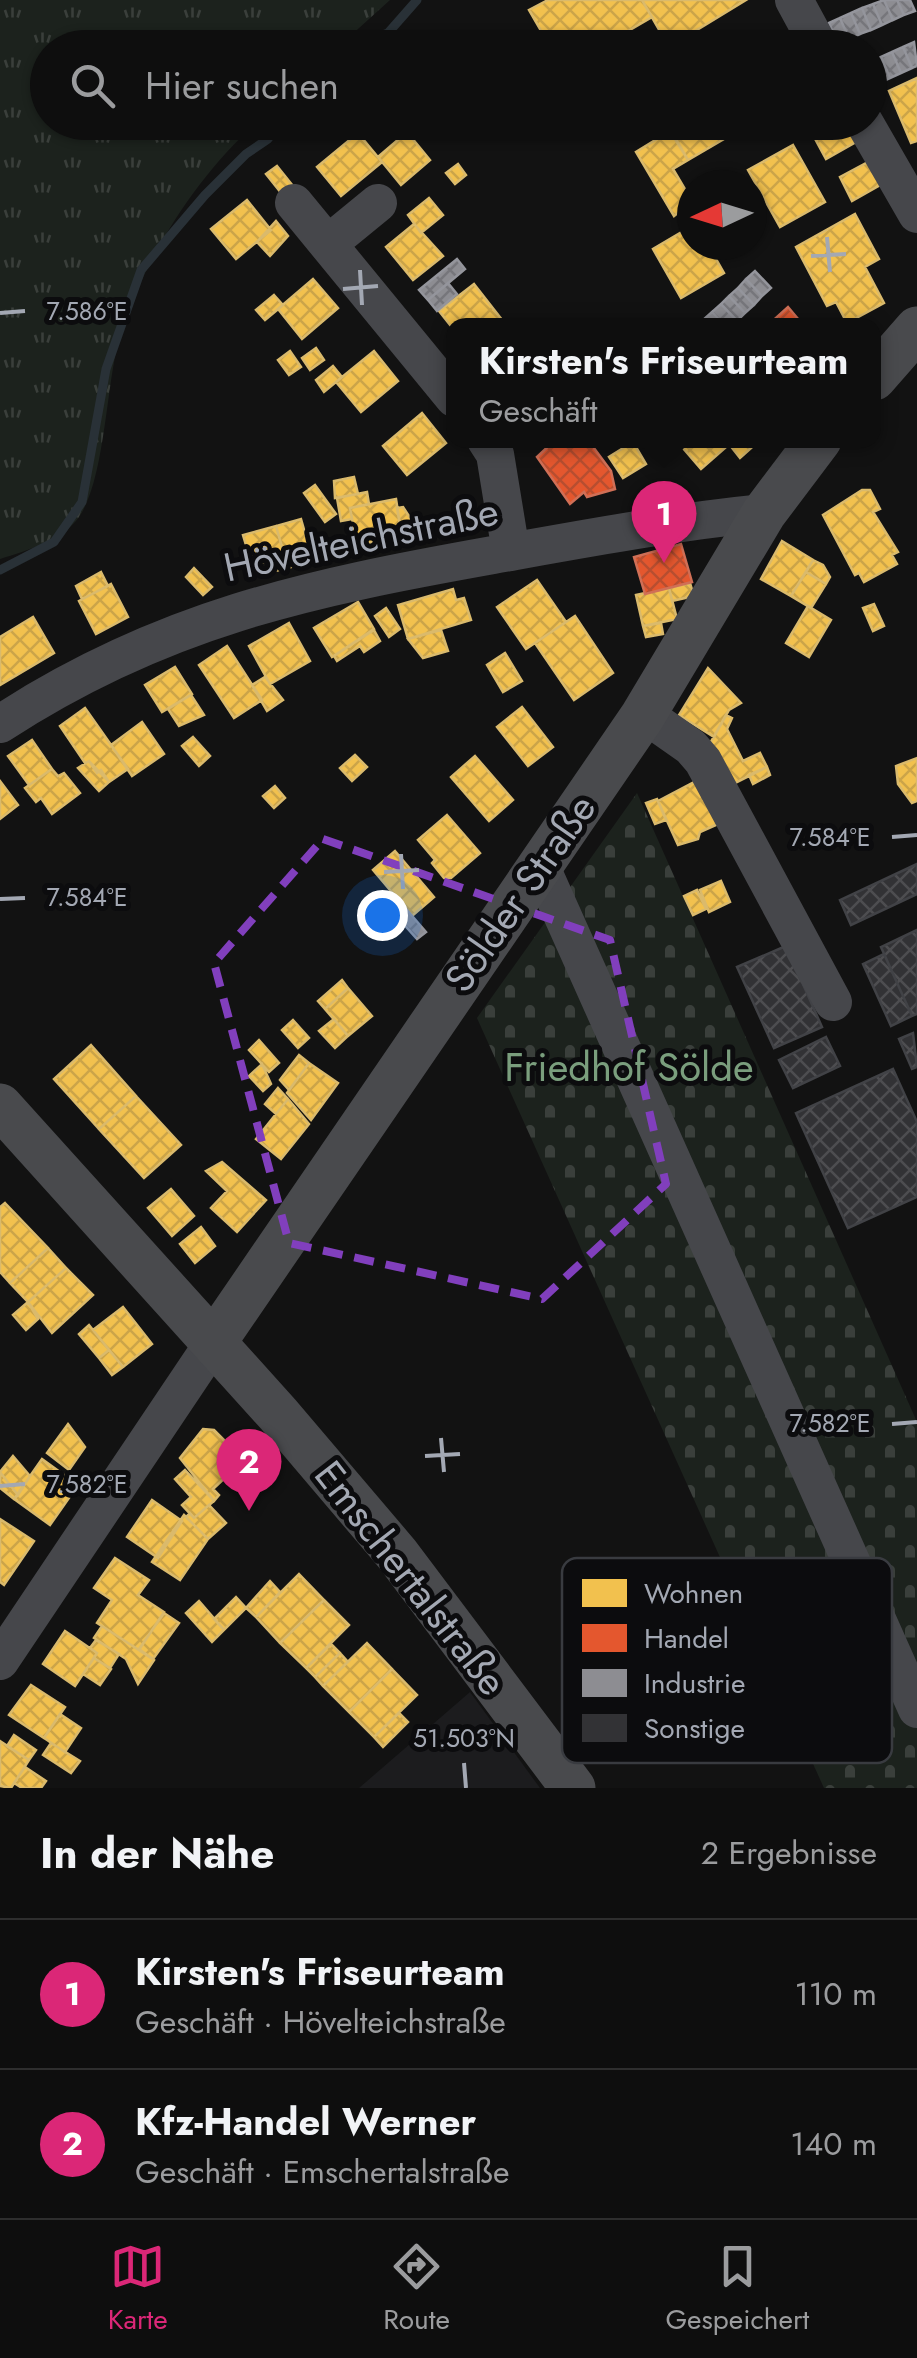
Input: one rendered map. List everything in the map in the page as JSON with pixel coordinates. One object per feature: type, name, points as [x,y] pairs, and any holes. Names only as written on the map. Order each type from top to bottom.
[{"type":"main road","points":[[881,370],[917,329]]},
{"type":"main road","name":"Sölder Straße","points":[[214,1342],[644,714],[764,513],[813,448]]},
{"type":"main road","name":"Emschertalstraße","points":[[0,1106],[214,1342],[397,1554],[573,1788]]},
{"type":"street","points":[[794,0],[810,30]]},
{"type":"street","points":[[874,140],[917,214]]},
{"type":"street","points":[[294,203],[446,388]]},
{"type":"street","points":[[328,244],[378,203]]},
{"type":"street","points":[[491,448],[512,552]]},
{"type":"street","name":"Hövelteichstraße","points":[[0,724],[122,656],[252,604],[512,552],[681,522],[764,513]]},
{"type":"street","points":[[644,714],[703,761],[833,1002]]},
{"type":"street","points":[[540,865],[850,1558]]},
{"type":"street","points":[[0,1661],[214,1342]]},
{"type":"street","points":[[892,1653],[917,1709]]},
{"type":"highlighted area","points":[[323,839],[610,940],[666,1184],[542,1299],[289,1243],[214,963]]},
{"type":"shaded area","points":[[470,1692],[540,1788],[359,1788]]},
{"type":"green space","points":[[0,0],[390,0],[357,30],[30,30],[30,140],[239,140],[212,169],[174,222],[129,309],[115,359],[100,456],[79,517],[53,539],[0,559]]},
{"type":"green space","name":"Friedhof Sölde","points":[[637,793],[917,1422],[917,1788],[824,1788],[813,1763],[892,1763],[892,1558],[720,1558],[477,1018]]},
{"type":"building: Wohnen","points":[[548,0],[642,0],[652,17],[630,30],[541,30],[529,10]]},
{"type":"building: Wohnen","points":[[642,0],[746,0],[697,30],[659,30]]},
{"type":"building: Wohnen","points":[[917,78],[917,141],[911,143],[889,91]]},
{"type":"building: Wohnen","points":[[350,140],[364,140],[382,162],[341,196],[317,167]]},
{"type":"building: Wohnen","points":[[398,140],[414,140],[430,160],[401,185],[378,157]]},
{"type":"building: Wohnen","points":[[655,140],[676,140],[688,160],[673,169],[677,176],[674,216],[636,152]]},
{"type":"building: Wohnen","points":[[676,140],[722,140],[688,160]]},
{"type":"building: Wohnen","points":[[816,140],[855,140],[856,142],[826,159]]},
{"type":"building: Wohnen","points":[[793,145],[825,202],[780,227],[767,204],[767,170],[748,170]]},
{"type":"building: Wohnen","points":[[870,161],[882,184],[852,201],[840,177]]},
{"type":"building: Wohnen","points":[[458,164],[466,175],[455,184],[446,173]]},
{"type":"building: Wohnen","points":[[277,166],[293,186],[282,194],[266,174]]},
{"type":"building: Wohnen","points":[[429,198],[443,215],[421,233],[408,215]]},
{"type":"building: Wohnen","points":[[247,200],[271,230],[236,259],[211,229]]},
{"type":"building: Wohnen","points":[[855,214],[879,259],[865,267],[884,303],[856,318],[844,318],[836,302],[827,306],[796,247]]},
{"type":"building: Wohnen","points":[[276,221],[288,236],[270,256],[257,242]]},
{"type":"building: Wohnen","points":[[414,224],[443,256],[413,280],[386,247]]},
{"type":"building: Wohnen","points":[[677,235],[677,260],[717,260],[724,273],[681,298],[653,249]]},
{"type":"building: Wohnen","points":[[313,279],[338,308],[302,339],[278,309]]},
{"type":"building: Wohnen","points":[[474,284],[500,318],[446,320],[439,311]]},
{"type":"building: Wohnen","points":[[274,295],[283,305],[265,320],[256,310]]},
{"type":"building: Wohnen","points":[[316,348],[324,360],[310,370],[302,358]]},
{"type":"building: Wohnen","points":[[290,351],[301,367],[289,375],[278,360]]},
{"type":"building: Wohnen","points":[[374,351],[398,381],[361,412],[336,382]]},
{"type":"building: Wohnen","points":[[333,366],[342,377],[324,392],[316,380]]},
{"type":"building: Wohnen","points":[[422,413],[446,443],[407,475],[383,446]]},
{"type":"building: Wohnen","points":[[623,448],[637,448],[646,464],[623,478],[609,457]]},
{"type":"building: Wohnen","points":[[683,448],[725,448],[701,469]]},
{"type":"building: Wohnen","points":[[732,448],[751,448],[740,458]]},
{"type":"building: Wohnen","points":[[354,477],[358,494],[335,498],[334,481]]},
{"type":"building: Wohnen","points":[[315,485],[336,514],[325,522],[304,493]]},
{"type":"building: Wohnen","points":[[862,490],[870,490],[880,509],[873,512],[898,552],[892,555],[897,564],[864,582],[859,573],[855,575],[823,515]]},
{"type":"building: Wohnen","points":[[367,492],[369,504],[350,508],[352,519],[341,521],[337,498]]},
{"type":"building: Wohnen","points":[[396,499],[402,537],[357,545],[350,508]]},
{"type":"building: Wohnen","points":[[403,507],[420,533],[402,537],[397,508]]},
{"type":"building: Wohnen","points":[[301,519],[307,540],[317,537],[323,558],[288,568],[276,526]]},
{"type":"building: Wohnen","points":[[276,526],[288,568],[275,571],[271,560],[252,565],[243,535]]},
{"type":"building: Wohnen","points":[[782,541],[813,560],[791,596],[761,579]]},
{"type":"building: Wohnen","points":[[813,560],[823,565],[830,577],[826,584],[806,572]]},
{"type":"building: Wohnen","points":[[194,568],[212,587],[203,595],[186,577]]},
{"type":"building: Wohnen","points":[[101,572],[108,586],[82,599],[76,586]]},
{"type":"building: Wohnen","points":[[806,572],[826,584],[811,608],[791,596]]},
{"type":"building: Wohnen","points":[[537,580],[566,622],[526,649],[497,607]]},
{"type":"building: Wohnen","points":[[690,583],[694,596],[672,601],[669,588]]},
{"type":"building: Wohnen","points":[[111,584],[128,617],[96,634],[79,601]]},
{"type":"building: Wohnen","points":[[669,588],[677,619],[643,626],[636,595]]},
{"type":"building: Wohnen","points":[[453,589],[456,600],[464,598],[471,620],[408,639],[398,605]]},
{"type":"building: Wohnen","points":[[358,602],[374,629],[332,657],[314,628]]},
{"type":"building: Wohnen","points":[[874,604],[884,626],[873,631],[863,608]]},
{"type":"building: Wohnen","points":[[808,606],[831,620],[809,657],[786,643]]},
{"type":"building: Wohnen","points":[[386,608],[400,629],[389,637],[375,616]]},
{"type":"building: Wohnen","points":[[575,616],[613,673],[574,700],[535,643]]},
{"type":"building: Wohnen","points":[[33,617],[54,653],[0,685],[0,637]]},
{"type":"building: Wohnen","points":[[289,623],[310,661],[270,684],[249,646]]},
{"type":"building: Wohnen","points":[[661,623],[663,634],[646,637],[643,626]]},
{"type":"building: Wohnen","points":[[374,630],[380,641],[364,652],[360,646],[337,661],[334,656]]},
{"type":"building: Wohnen","points":[[441,630],[448,651],[423,658],[408,639]]},
{"type":"building: Wohnen","points":[[227,646],[262,700],[234,718],[199,665]]},
{"type":"building: Wohnen","points":[[505,653],[522,681],[503,692],[487,665]]},
{"type":"building: Wohnen","points":[[175,667],[192,694],[162,712],[145,685]]},
{"type":"building: Wohnen","points":[[708,668],[741,703],[729,710],[714,737],[679,715]]},
{"type":"building: Wohnen","points":[[265,677],[283,700],[267,711],[252,685]]},
{"type":"building: Wohnen","points":[[191,695],[204,715],[179,726],[168,709]]},
{"type":"building: Wohnen","points":[[522,707],[553,747],[528,766],[497,727]]},
{"type":"building: Wohnen","points":[[85,708],[128,769],[109,782],[101,770],[97,773],[89,761],[85,763],[60,726]]},
{"type":"building: Wohnen","points":[[726,715],[732,718],[727,729],[743,761],[760,753],[767,767],[729,786],[708,747]]},
{"type":"building: Wohnen","points":[[142,722],[164,754],[132,776],[111,745]]},
{"type":"building: Wohnen","points":[[193,737],[210,756],[199,766],[182,746]]},
{"type":"building: Wohnen","points":[[32,740],[52,769],[29,785],[8,756]]},
{"type":"building: Wohnen","points":[[355,755],[367,767],[352,781],[340,768]]},
{"type":"building: Wohnen","points":[[475,756],[513,800],[489,821],[451,777]]},
{"type":"building: Wohnen","points":[[917,758],[917,801],[912,803],[898,784],[896,766]]},
{"type":"building: Wohnen","points":[[89,761],[109,782],[99,791],[78,768]]},
{"type":"building: Wohnen","points":[[767,767],[770,775],[753,784],[749,775]]},
{"type":"building: Wohnen","points":[[52,769],[58,776],[64,773],[80,793],[52,814],[41,798],[36,802],[25,788]]},
{"type":"building: Wohnen","points":[[698,780],[718,824],[700,832],[698,839],[678,845],[658,801]]},
{"type":"building: Wohnen","points":[[0,781],[18,805],[0,819]]},
{"type":"building: Wohnen","points":[[275,786],[285,798],[274,808],[263,796]]},
{"type":"building: Wohnen","points":[[657,799],[666,820],[655,824],[646,803]]},
{"type":"building: Wohnen","points":[[447,815],[480,853],[451,878],[444,878],[418,840]]},
{"type":"building: Wohnen","points":[[395,851],[434,897],[412,916],[373,870]]},
{"type":"building: Wohnen","points":[[721,881],[730,902],[709,912],[700,890]]},
{"type":"building: Wohnen","points":[[697,890],[706,909],[693,915],[684,896]]},
{"type":"building: Wohnen","points":[[342,980],[348,988],[325,1009],[318,1001]]},
{"type":"building: Wohnen","points":[[348,988],[372,1016],[348,1036],[325,1009]]},
{"type":"building: Wohnen","points":[[334,1019],[348,1036],[335,1048],[319,1031]]},
{"type":"building: Wohnen","points":[[293,1020],[309,1038],[298,1048],[282,1030]]},
{"type":"building: Wohnen","points":[[259,1040],[279,1063],[269,1072],[249,1050]]},
{"type":"building: Wohnen","points":[[91,1045],[136,1096],[99,1129],[54,1079]]},
{"type":"building: Wohnen","points":[[299,1055],[309,1063],[289,1090],[280,1080]]},
{"type":"building: Wohnen","points":[[309,1063],[338,1083],[311,1120],[287,1093]]},
{"type":"building: Wohnen","points":[[262,1064],[271,1084],[263,1091],[249,1076]]},
{"type":"building: Wohnen","points":[[278,1088],[288,1099],[276,1114],[265,1104]]},
{"type":"building: Wohnen","points":[[136,1096],[181,1145],[144,1178],[99,1129]]},
{"type":"building: Wohnen","points":[[288,1099],[309,1124],[281,1159],[256,1139]]},
{"type":"building: Wohnen","points":[[222,1162],[266,1200],[237,1232],[211,1208],[227,1191],[206,1171]]},
{"type":"building: Wohnen","points":[[171,1189],[194,1216],[172,1236],[148,1208]]},
{"type":"building: Wohnen","points":[[5,1203],[48,1248],[10,1283],[0,1272],[0,1207]]},
{"type":"building: Wohnen","points":[[201,1227],[215,1246],[195,1263],[180,1244]]},
{"type":"building: Wohnen","points":[[48,1248],[66,1268],[28,1302],[10,1283]]},
{"type":"building: Wohnen","points":[[66,1268],[93,1295],[52,1333],[28,1302]]},
{"type":"building: Wohnen","points":[[28,1302],[38,1319],[26,1330],[13,1315]]},
{"type":"building: Wohnen","points":[[123,1307],[152,1344],[123,1367],[93,1330]]},
{"type":"building: Wohnen","points":[[89,1325],[109,1350],[99,1358],[79,1334]]},
{"type":"building: Wohnen","points":[[109,1350],[123,1367],[112,1375],[99,1358]]},
{"type":"building: Wohnen","points":[[68,1424],[85,1447],[69,1470],[47,1453]]},
{"type":"building: Wohnen","points":[[203,1429],[214,1430],[244,1460],[213,1489],[219,1495],[214,1501],[180,1458]]},
{"type":"building: Wohnen","points":[[13,1456],[30,1476],[18,1495],[0,1472]]},
{"type":"building: Wohnen","points":[[42,1459],[78,1485],[50,1525],[14,1499]]},
{"type":"building: Wohnen","points":[[185,1470],[214,1501],[194,1518],[182,1505],[191,1497],[175,1479]]},
{"type":"building: Wohnen","points":[[0,1472],[18,1495],[14,1499],[0,1488]]},
{"type":"building: Wohnen","points":[[152,1500],[182,1521],[158,1558],[127,1537]]},
{"type":"building: Wohnen","points":[[209,1505],[226,1523],[208,1539],[186,1517],[190,1513],[194,1518]]},
{"type":"building: Wohnen","points":[[184,1515],[208,1539],[180,1580],[152,1562]]},
{"type":"building: Wohnen","points":[[0,1519],[34,1541],[4,1585],[0,1582]]},
{"type":"building: Wohnen","points":[[115,1558],[149,1580],[138,1595],[164,1612],[139,1650],[97,1623],[112,1600],[94,1588]]},
{"type":"building: Wohnen","points":[[299,1574],[324,1600],[280,1643],[256,1617]]},
{"type":"building: Wohnen","points":[[270,1581],[280,1592],[256,1617],[246,1608]]},
{"type":"building: Wohnen","points":[[236,1597],[246,1608],[224,1630],[214,1619]]},
{"type":"building: Wohnen","points":[[324,1600],[349,1625],[306,1668],[280,1643]]},
{"type":"building: Wohnen","points":[[199,1601],[224,1630],[212,1642],[186,1613]]},
{"type":"building: Wohnen","points":[[164,1613],[179,1623],[153,1659],[139,1649]]},
{"type":"building: Wohnen","points":[[102,1626],[154,1660],[138,1684],[126,1659],[94,1638]]},
{"type":"building: Wohnen","points":[[65,1631],[97,1653],[75,1686],[43,1664]]},
{"type":"building: Wohnen","points":[[96,1640],[119,1654],[110,1668],[94,1658],[97,1653],[90,1648]]},
{"type":"building: Wohnen","points":[[367,1643],[392,1669],[349,1712],[323,1686]]},
{"type":"building: Wohnen","points":[[331,1644],[340,1653],[315,1677],[306,1668]]},
{"type":"building: Wohnen","points":[[340,1653],[348,1662],[323,1686],[315,1677]]},
{"type":"building: Wohnen","points":[[94,1658],[111,1669],[100,1685],[83,1674]]},
{"type":"building: Wohnen","points":[[392,1669],[417,1695],[374,1737],[349,1712]]},
{"type":"building: Wohnen","points":[[31,1685],[65,1707],[44,1738],[9,1715]]},
{"type":"building: Wohnen","points":[[399,1713],[408,1722],[383,1747],[374,1737]]},
{"type":"building: Wohnen","points":[[60,1714],[81,1728],[65,1752],[44,1738]]},
{"type":"building: Wohnen","points":[[14,1735],[36,1750],[29,1760],[7,1746]]},
{"type":"building: Wohnen","points":[[0,1741],[29,1760],[11,1788],[0,1786]]},
{"type":"building: Wohnen","points":[[51,1743],[80,1761],[71,1773],[43,1755]]},
{"type":"building: Wohnen","points":[[25,1767],[46,1781],[41,1788],[22,1788],[14,1783]]},
{"type":"building: Handel","points":[[788,307],[797,318],[776,318]]},
{"type":"building: Handel","points":[[547,448],[594,448],[611,471],[615,489],[587,497],[584,492],[570,504],[537,457]]},
{"type":"building: Handel","points":[[681,544],[692,582],[645,594],[634,557]]},
{"type":"building: Industrie","points":[[884,0],[893,20],[882,25],[873,4]]},
{"type":"building: Industrie","points":[[884,0],[897,0],[904,15],[893,20]]},
{"type":"building: Industrie","points":[[897,0],[910,0],[915,11],[904,15]]},
{"type":"building: Industrie","points":[[873,4],[882,25],[871,30],[862,8]]},
{"type":"building: Industrie","points":[[862,8],[871,30],[858,30],[851,13]]},
{"type":"building: Industrie","points":[[851,13],[858,30],[845,30],[840,18]]},
{"type":"building: Industrie","points":[[840,18],[845,30],[832,30],[829,23]]},
{"type":"building: Industrie","points":[[914,42],[917,66],[912,68],[903,47]]},
{"type":"building: Industrie","points":[[903,47],[912,68],[901,73],[892,52]]},
{"type":"building: Industrie","points":[[892,52],[901,73],[890,78],[887,71],[887,54]]},
{"type":"building: Industrie","points":[[457,259],[465,269],[428,300],[419,290]]},
{"type":"building: Industrie","points":[[755,271],[771,288],[762,296],[746,279]]},
{"type":"building: Industrie","points":[[746,279],[762,296],[754,305],[738,288]]},
{"type":"building: Industrie","points":[[448,283],[457,294],[437,311],[428,300]]},
{"type":"building: Industrie","points":[[738,288],[754,305],[745,313],[729,296]]},
{"type":"building: Industrie","points":[[729,296],[745,313],[734,318],[721,304]]},
{"type":"building: Industrie","points":[[721,304],[734,318],[718,318],[712,312]]},
{"type":"building: Industrie","points":[[401,903],[426,932],[417,939],[392,911]]},
{"type":"building: Sonstige","points":[[917,864],[917,894],[851,925],[840,900]]},
{"type":"building: Sonstige","points":[[917,930],[917,1014],[912,1016],[881,947]]},
{"type":"building: Sonstige","points":[[786,946],[822,1027],[774,1048],[737,967]]},
{"type":"building: Sonstige","points":[[884,954],[912,1016],[891,1026],[863,964]]},
{"type":"building: Sonstige","points":[[913,1033],[917,1067],[912,1069],[899,1039]]},
{"type":"building: Sonstige","points":[[826,1037],[840,1066],[793,1088],[779,1060]]},
{"type":"building: Sonstige","points":[[893,1069],[917,1122],[917,1197],[848,1228],[796,1113]]},
{"type":"waterway","points":[[391,30],[417,0]]},
{"type":"waterway","points":[[0,570],[54,542],[82,502],[106,369],[141,270],[205,195],[246,154],[267,140]]},
{"type":"place","name":"Kirsten's Friseurteam","points":[[664,563]]},
{"type":"place","name":"Kfz-Handel Werner","points":[[249,1511]]}]
